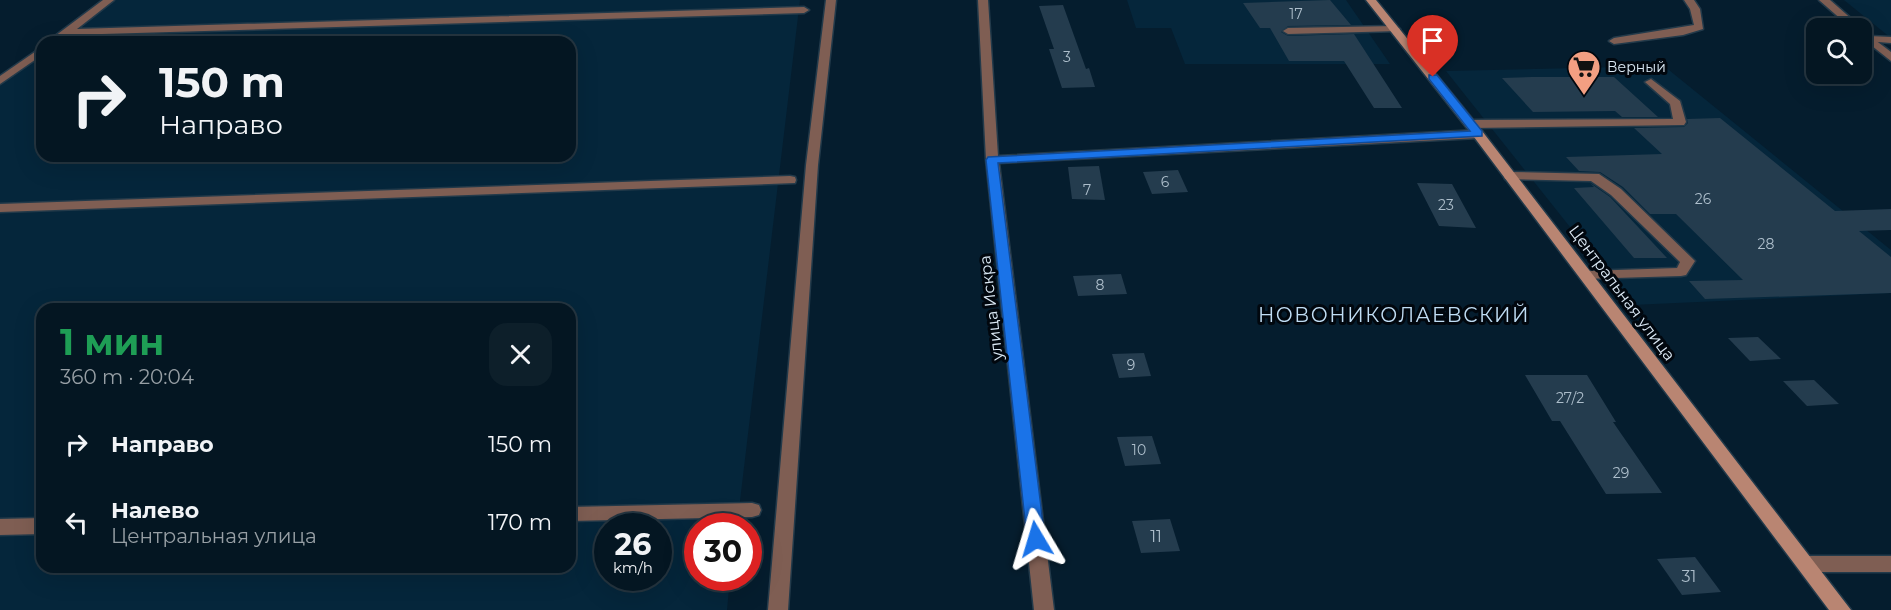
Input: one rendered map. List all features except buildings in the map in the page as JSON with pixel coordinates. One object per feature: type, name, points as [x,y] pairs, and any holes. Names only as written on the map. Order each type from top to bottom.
[{"type":"main road","name":"Центральная улица","points":[[1371,0],[1475,129],[1841,610]]},
{"type":"street","points":[[60,36],[109,0]]},
{"type":"street","points":[[778,610],[812,165],[831,0]]},
{"type":"street","name":"улица Искра","points":[[983,0],[992,160],[1044,610]]},
{"type":"street","points":[[1614,41],[1683,32],[1699,27],[1695,9],[1689,0]]},
{"type":"street","points":[[1824,0],[1845,18]]},
{"type":"street","points":[[66,32],[804,10]]},
{"type":"street","points":[[1288,31],[1395,29]]},
{"type":"street","points":[[1872,37],[1891,40]]},
{"type":"street","points":[[1872,42],[1891,58]]},
{"type":"street","points":[[0,81],[36,54]]},
{"type":"street","points":[[992,160],[1475,129],[1680,122],[1676,103],[1651,82]]},
{"type":"street","points":[[1510,176],[1594,177],[1616,192],[1689,261],[1681,272],[1587,276]]},
{"type":"street","points":[[0,208],[790,180]]},
{"type":"street","points":[[576,514],[752,510]]},
{"type":"street","points":[[0,527],[36,526]]},
{"type":"street","points":[[1807,564],[1891,564]]},
{"type":"shaded area","points":[[103,0],[800,0],[739,513],[684,513],[684,591],[729,591],[727,610],[0,610],[0,76],[36,49],[36,162],[576,162],[576,36],[54,36]]},
{"type":"shaded area","points":[[1127,0],[1346,0],[1390,64],[1185,64],[1171,28],[1136,28]]},
{"type":"shaded area","points":[[1844,0],[1891,0],[1891,38],[1872,23],[1872,18],[1866,18]]},
{"type":"shaded area","points":[[1664,66],[1891,250],[1891,293],[1632,305],[1446,71]]},
{"type":"place","name":"Верный","points":[[1584,96]]},
{"type":"district","name":"НОВОНИКОЛАЕВСКИЙ","points":[[1394,315]]},
{"type":"route","points":[[1036,539],[992,160],[1478,134],[1433,77]]}]
